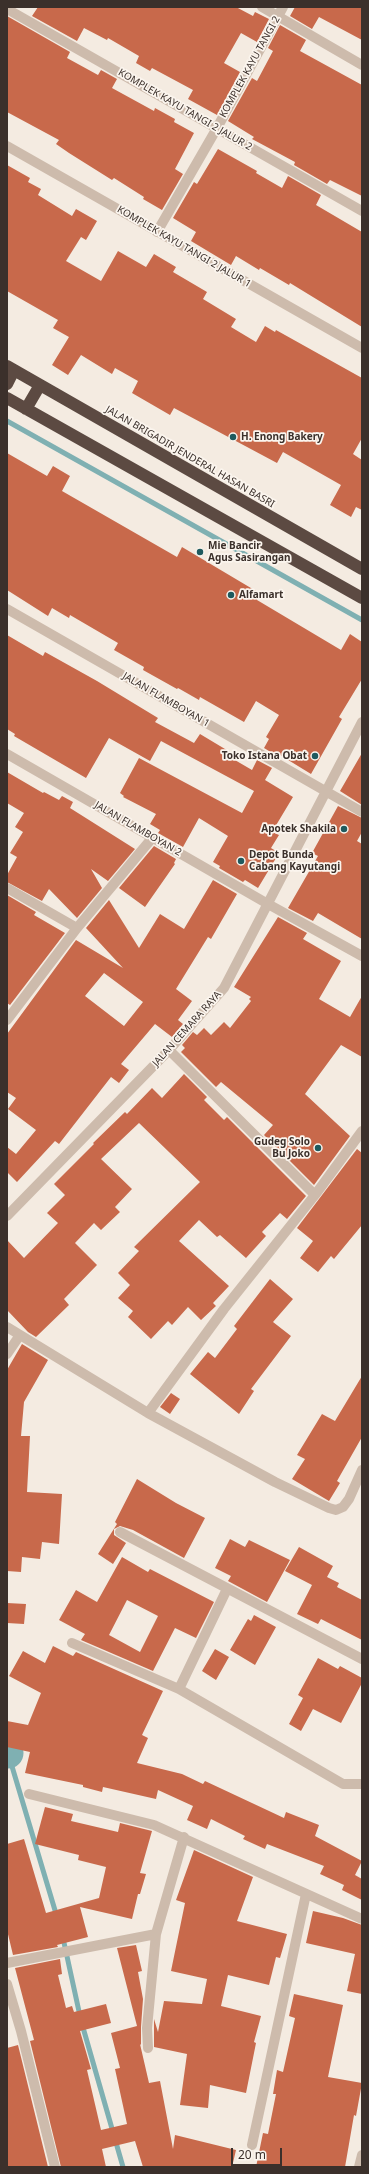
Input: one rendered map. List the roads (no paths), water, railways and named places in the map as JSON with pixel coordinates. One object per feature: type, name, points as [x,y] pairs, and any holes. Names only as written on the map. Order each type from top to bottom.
[{"type":"highway","points":[[7,384],[11,368]]},
{"type":"highway","name":"JALAN BRIGADIR JENDERAL HASAN BASRI","points":[[11,368],[362,569]]},
{"type":"highway","points":[[26,409],[40,385]]},
{"type":"highway","points":[[7,398],[362,598]]},
{"type":"street","points":[[262,7],[281,12],[362,65]]},
{"type":"street","name":"KOMPLEK KAYU TANGI 2 JALUR 2","points":[[7,9],[362,211]]},
{"type":"street","name":"KOMPLEK KAYU TANGI 2","points":[[157,232],[217,128],[281,12]]},
{"type":"street","name":"KOMPLEK KAYU TANGI 2 JALUR 1","points":[[7,146],[362,348]]},
{"type":"street","name":"JALAN FLAMBOYAN 1","points":[[7,609],[362,812]]},
{"type":"street","name":"JALAN CEMARA RAYA","points":[[7,1216],[169,1050],[224,988],[362,722]]},
{"type":"street","name":"JALAN FLAMBOYAN 2","points":[[7,754],[268,904],[362,956]]},
{"type":"street","points":[[8,1015],[77,928],[153,837]]},
{"type":"street","points":[[7,888],[77,928]]},
{"type":"street","points":[[169,1050],[315,1195]]},
{"type":"street","points":[[148,1413],[224,1309],[315,1195],[362,1131]]},
{"type":"street","points":[[7,1327],[148,1413],[275,1482],[329,1508],[336,1510],[343,1507],[349,1499],[362,1470]]},
{"type":"street","points":[[7,1354],[20,1335]]},
{"type":"street","points":[[120,1532],[362,1658]]},
{"type":"street","points":[[179,1689],[227,1589]]},
{"type":"street","points":[[72,1643],[179,1689],[343,1784],[362,1784]]},
{"type":"street","points":[[29,1794],[154,1824],[362,1919]]},
{"type":"street","points":[[148,2048],[148,2020],[156,1934],[184,1837]]},
{"type":"street","points":[[252,2145],[306,1894]]},
{"type":"street","points":[[7,1963],[156,1934]]},
{"type":"street","points":[[7,1984],[21,2031],[55,2167]]},
{"type":"street","points":[[359,2167],[362,2155]]},
{"type":"waterway","points":[[7,421],[362,620]]},
{"type":"waterway","points":[[8,1753],[57,1917]]},
{"type":"waterway","points":[[63,1938],[80,2016]]},
{"type":"waterway","points":[[82,2024],[123,2167]]},
{"type":"place","name":"H. Enong Bakery","points":[[233,437]]},
{"type":"place","name":"Mie Bancir Agus Sasirangan","points":[[200,552]]},
{"type":"place","name":"Alfamart","points":[[231,595]]},
{"type":"place","name":"Toko Istana Obat","points":[[315,756]]},
{"type":"place","name":"Apotek Shakila","points":[[344,829]]},
{"type":"place","name":"Depot Bunda Cabang Kayutangi","points":[[241,861]]},
{"type":"place","name":"Gudeg Solo Bu Joko","points":[[318,1148]]}]
